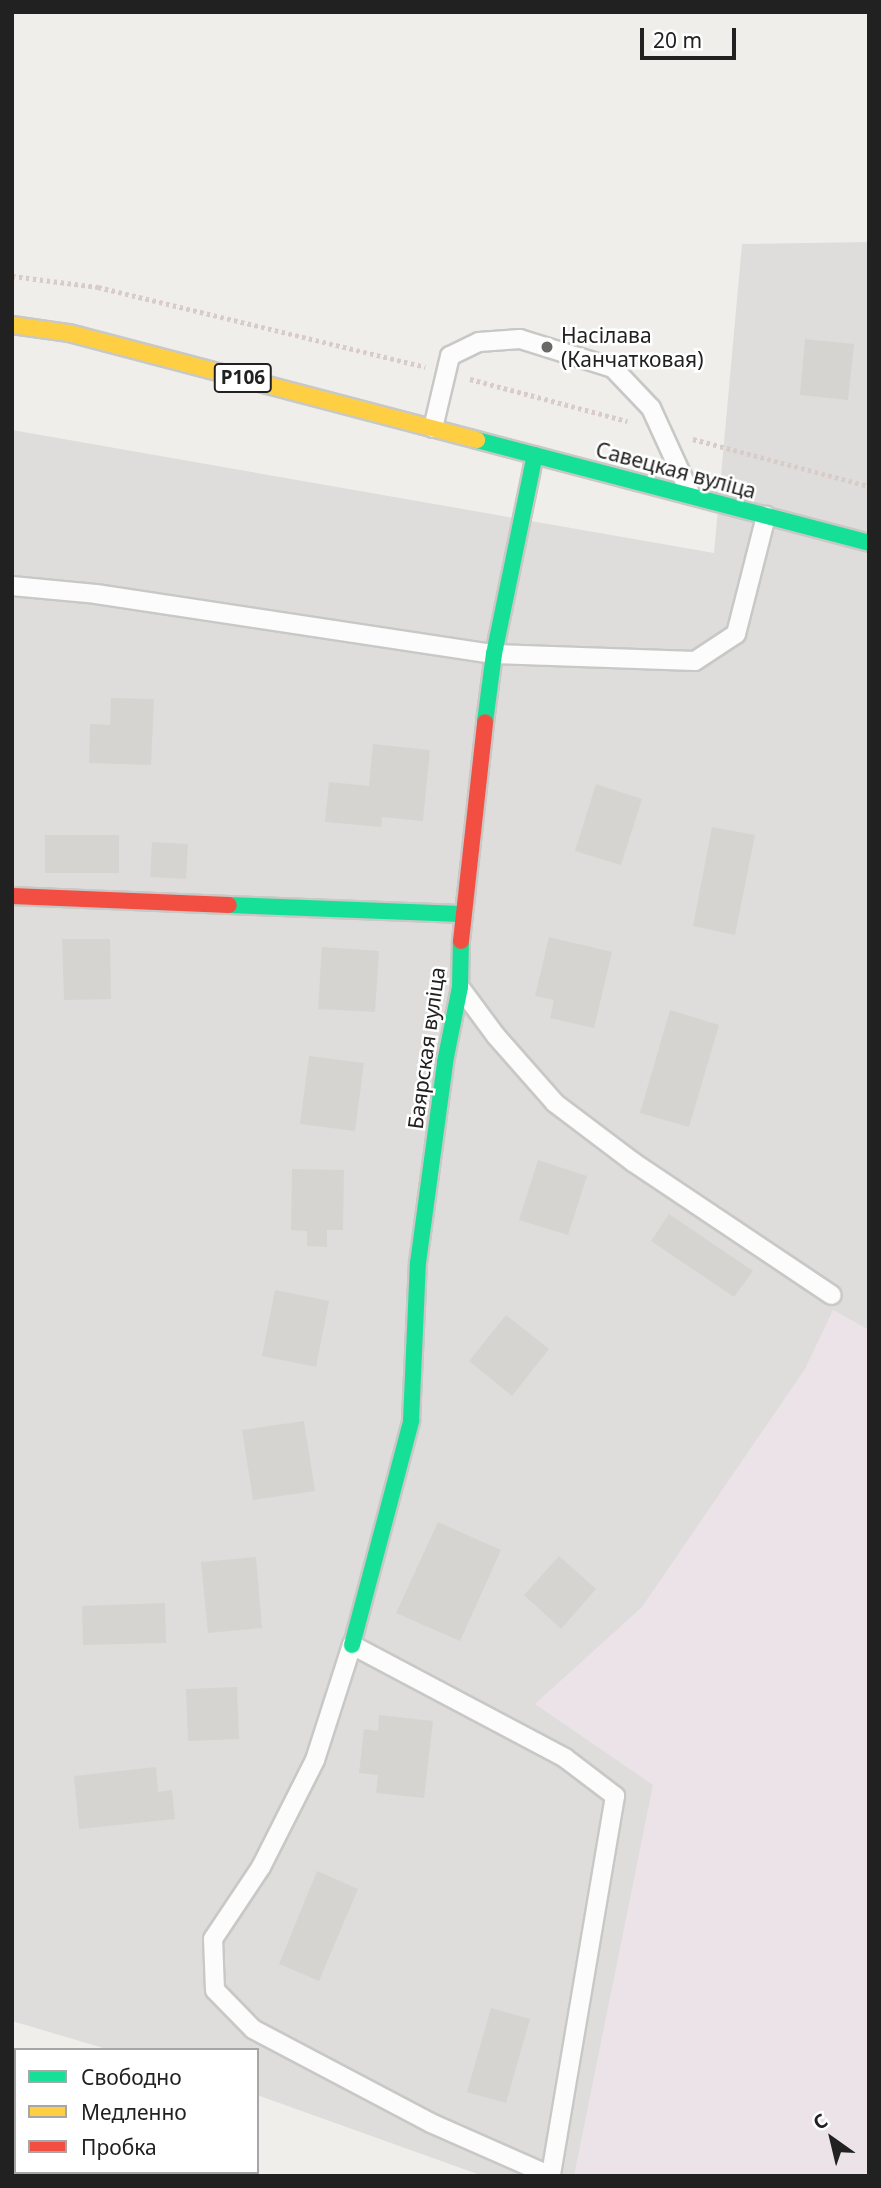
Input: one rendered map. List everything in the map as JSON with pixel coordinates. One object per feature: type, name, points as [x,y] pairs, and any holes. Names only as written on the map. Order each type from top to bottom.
[{"type":"street","name":"Р106","points":[[12,325],[69,333],[433,428]]},
{"type":"street","name":"Савецкая вуліца","points":[[433,428],[869,543]]},
{"type":"street","name":"Баярская вуліца","points":[[352,1646],[411,1421],[418,1263],[444,1062],[460,987],[461,914],[494,654],[535,455]]},
{"type":"street","points":[[12,896],[461,914]]},
{"type":"lane","points":[[433,428],[450,356],[479,342],[520,339],[613,368],[651,408],[691,496]]},
{"type":"lane","points":[[12,586],[96,594],[494,654],[695,661],[736,634],[766,516]]},
{"type":"lane","points":[[460,987],[496,1036],[555,1102],[633,1162],[832,1294]]},
{"type":"lane","points":[[352,1646],[565,1758],[615,1796],[551,2176],[430,2123],[253,2029],[215,1990],[213,1938],[261,1867],[315,1760],[352,1646]]},
{"type":"shaded area","points":[[869,242],[869,2176],[483,2176],[259,2096],[259,2048],[103,2048],[12,2021],[12,430],[714,553],[742,244]]},
{"type":"shaded area","points":[[833,1310],[869,1330],[869,2176],[574,2176],[653,1785],[535,1704],[642,1607],[805,1369]]},
{"type":"building","points":[[805,339],[854,344],[848,400],[800,395]]},
{"type":"building","points":[[111,698],[154,699],[151,765],[89,763],[90,724],[110,725]]},
{"type":"building","points":[[373,744],[430,750],[423,821],[382,817],[381,827],[325,822],[329,782],[369,786]]},
{"type":"building","points":[[596,784],[642,799],[621,865],[575,851]]},
{"type":"building","points":[[712,827],[755,835],[735,935],[693,926]]},
{"type":"building","points":[[45,835],[119,835],[119,873],[45,873]]},
{"type":"building","points":[[152,842],[188,844],[186,879],[150,877]]},
{"type":"building","points":[[549,937],[612,952],[594,1028],[550,1018],[554,1000],[535,996]]},
{"type":"building","points":[[62,939],[110,939],[111,999],[64,1000]]},
{"type":"building","points":[[322,947],[379,951],[375,1012],[318,1009]]},
{"type":"building","points":[[670,1010],[719,1025],[689,1127],[640,1113]]},
{"type":"building","points":[[309,1056],[364,1063],[355,1131],[300,1124]]},
{"type":"building","points":[[538,1160],[587,1176],[568,1235],[519,1220]]},
{"type":"building","points":[[292,1169],[344,1170],[343,1230],[327,1230],[327,1247],[307,1246],[307,1231],[291,1230]]},
{"type":"building","points":[[669,1214],[753,1271],[734,1297],[651,1241]]},
{"type":"building","points":[[275,1290],[329,1301],[316,1367],[262,1356]]},
{"type":"building","points":[[506,1315],[549,1349],[512,1396],[469,1361]]},
{"type":"building","points":[[304,1421],[315,1491],[253,1500],[242,1430]]},
{"type":"building","points":[[438,1522],[501,1550],[460,1641],[396,1613]]},
{"type":"building","points":[[559,1556],[596,1589],[561,1629],[524,1595]]},
{"type":"building","points":[[256,1557],[262,1628],[208,1633],[201,1562]]},
{"type":"building","points":[[165,1603],[166,1643],[83,1645],[82,1606]]},
{"type":"building","points":[[237,1687],[239,1739],[188,1741],[186,1689]]},
{"type":"building","points":[[379,1715],[433,1721],[424,1798],[376,1793],[378,1775],[359,1773],[364,1729],[378,1731]]},
{"type":"building","points":[[156,1767],[158,1792],[172,1790],[175,1819],[79,1829],[74,1776]]},
{"type":"building","points":[[317,1871],[358,1889],[319,1981],[279,1964]]},
{"type":"building","points":[[491,2008],[530,2019],[506,2103],[467,2092]]},
{"type":"traffic: fast","points":[[477,440],[869,543]]},
{"type":"traffic: fast","points":[[485,722],[494,654],[535,455]]},
{"type":"traffic: fast","points":[[229,905],[461,914]]},
{"type":"traffic: fast","points":[[352,1645],[411,1421],[418,1263],[445,1062],[460,987],[461,941]]},
{"type":"traffic: slow","points":[[12,325],[69,333],[477,440]]},
{"type":"traffic: jam","points":[[461,941],[485,722]]},
{"type":"traffic: jam","points":[[12,896],[229,905]]},
{"type":"place","name":"Насілава (Канчатковая)","points":[[547,347]]}]
